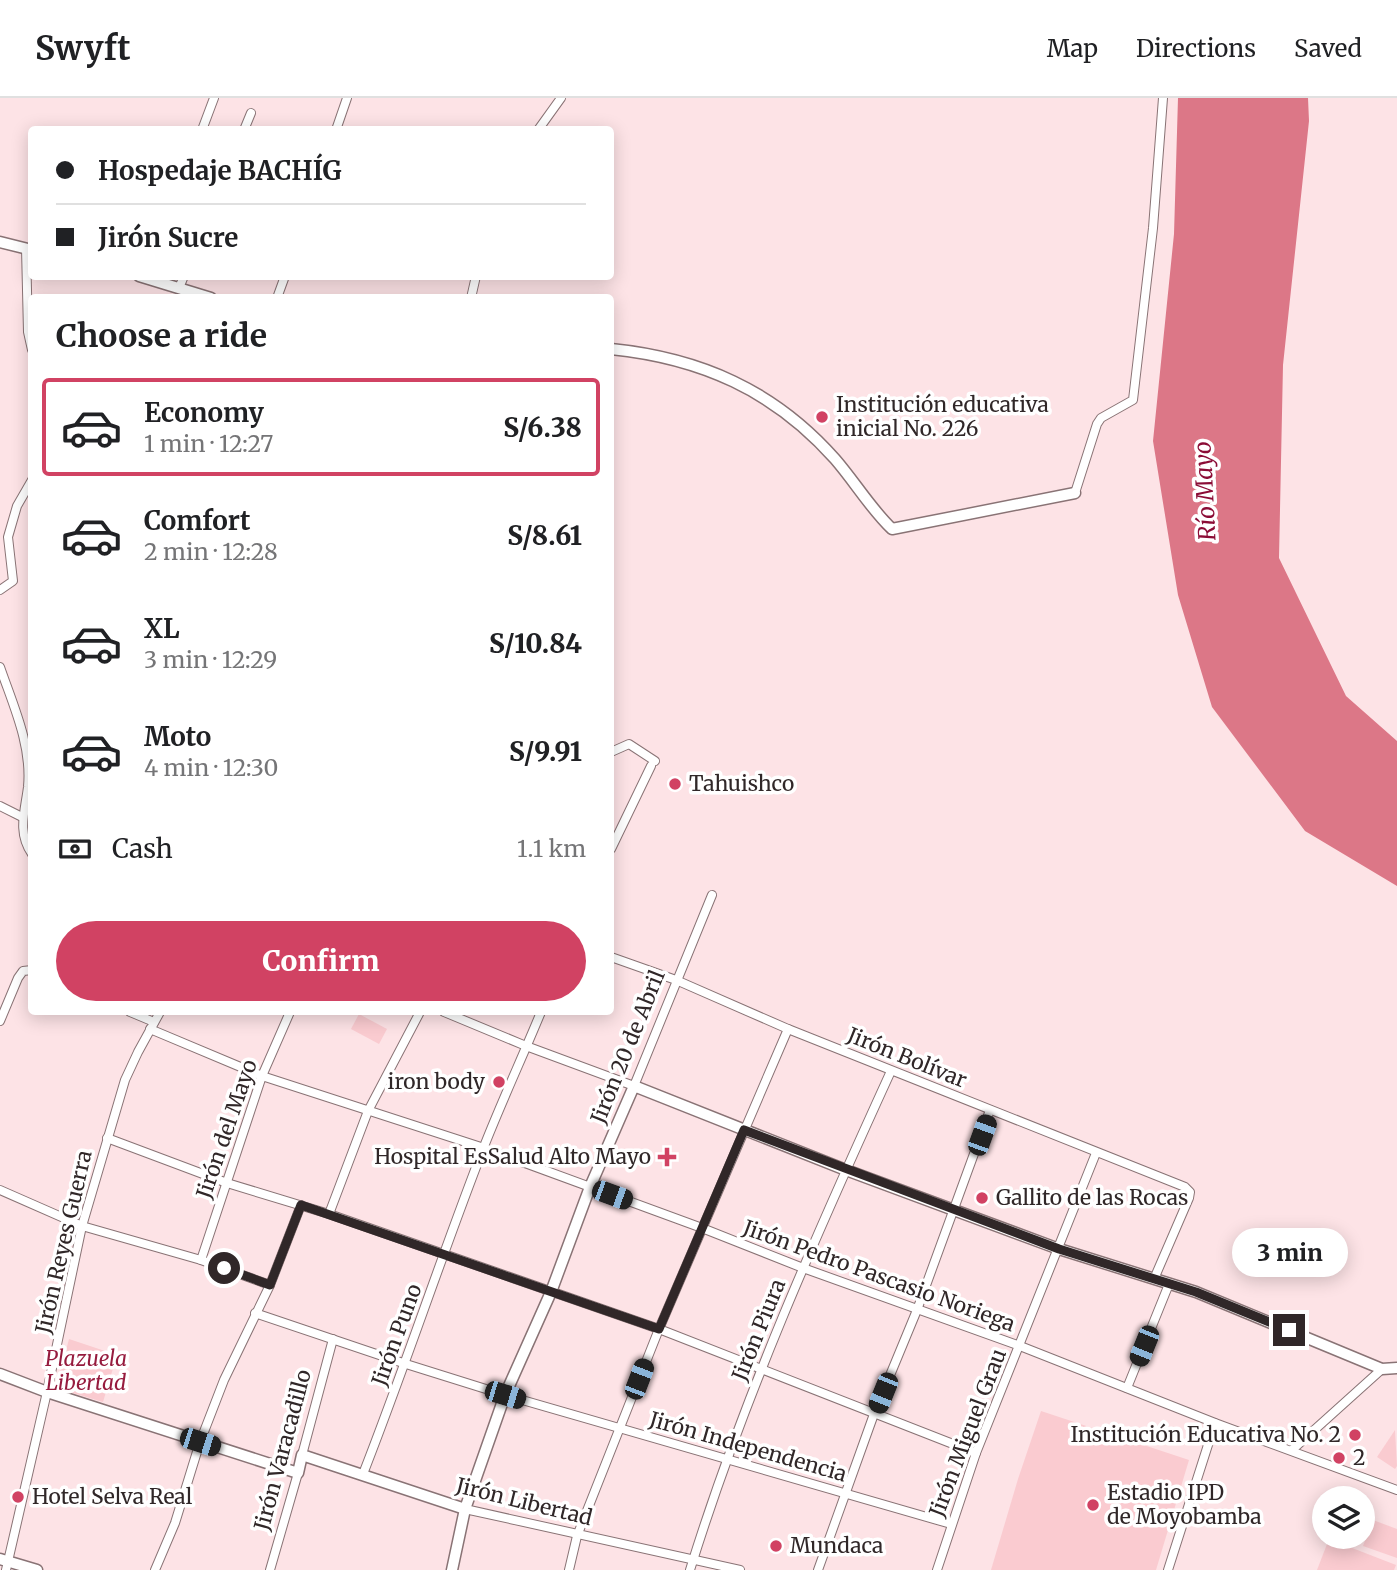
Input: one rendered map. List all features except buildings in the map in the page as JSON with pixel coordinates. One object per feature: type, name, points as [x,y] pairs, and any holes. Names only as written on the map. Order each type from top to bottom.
[{"type":"street","points":[[204,126],[214,98]]},
{"type":"street","points":[[337,126],[347,98]]},
{"type":"street","points":[[541,126],[561,98]]},
{"type":"street","points":[[614,350],[692,363],[745,385],[791,418],[834,458],[892,529],[1074,493],[1097,424],[1101,418],[1133,400],[1153,228],[1163,98]]},
{"type":"street","points":[[246,126],[251,113]]},
{"type":"street","points":[[0,242],[28,249]]},
{"type":"street","points":[[154,280],[198,294]]},
{"type":"street","points":[[179,288],[182,280]]},
{"type":"street","points":[[0,590],[13,581],[8,537],[18,506],[28,487]]},
{"type":"street","points":[[0,667],[28,756]]},
{"type":"street","points":[[614,751],[629,744],[653,764],[614,843]]},
{"type":"street","points":[[28,767],[22,817],[22,832],[28,848]]},
{"type":"street","points":[[0,806],[22,817]]},
{"type":"street","name":"Jirón 20 de Abril","points":[[452,1570],[465,1509],[505,1395],[551,1292],[590,1187],[635,1086],[712,895]]},
{"type":"street","name":"Jirón Bolívar","points":[[614,958],[676,980],[788,1029],[1185,1187],[1190,1192],[1154,1279]]},
{"type":"street","points":[[0,1021],[18,978],[27,971]]},
{"type":"street","name":"Jirón Pedro Pascasio Noriega","points":[[135,1015],[152,1026],[262,1076],[484,1148],[1020,1346],[1215,1423],[1397,1490]]},
{"type":"street","name":"Jirón Reyes Guerra","points":[[5,1563],[47,1392],[82,1227],[125,1080],[158,1015]]},
{"type":"street","name":"Jirón del Mayo","points":[[201,1260],[262,1076],[289,1015]]},
{"type":"street","points":[[329,1214],[368,1111],[418,1015]]},
{"type":"street","points":[[451,1015],[846,1170],[1059,1249],[1196,1292],[1382,1369],[1397,1368]]},
{"type":"street","name":"Jirón Puno","points":[[363,1474],[484,1148],[540,1015]]},
{"type":"street","points":[[569,1570],[577,1536],[659,1329],[788,1029]]},
{"type":"street","name":"Jirón Piura","points":[[690,1570],[727,1459],[803,1268],[891,1070]]},
{"type":"street","points":[[818,1570],[874,1414],[955,1210],[990,1110]]},
{"type":"street","points":[[107,1139],[227,1183],[329,1214],[659,1329],[976,1453]]},
{"type":"street","name":"Jirón Miguel Grau","points":[[937,1570],[976,1453],[1096,1153]]},
{"type":"street","points":[[0,1191],[82,1227],[201,1260],[270,1285]]},
{"type":"street","points":[[155,1570],[175,1523],[200,1442],[224,1380],[270,1285],[301,1205]]},
{"type":"street","points":[[188,1256],[206,1244]]},
{"type":"street","points":[[1127,1388],[1169,1284]]},
{"type":"street","name":"Jirón Independencia","points":[[256,1313],[505,1395],[951,1524]]},
{"type":"street","name":"Jirón Varacadillo","points":[[270,1570],[333,1339]]},
{"type":"street","points":[[1292,1450],[1382,1369]]},
{"type":"street","points":[[0,1374],[47,1392],[298,1474]]},
{"type":"street","points":[[1168,1570],[1215,1423]]},
{"type":"street","name":"Jirón Libertad","points":[[302,1455],[465,1509],[577,1536],[740,1570]]},
{"type":"street","points":[[5,1563],[37,1570]]},
{"type":"green space","points":[[361,1015],[387,1029],[379,1044],[351,1029]]},
{"type":"green space","name":"Plazuela Libertad","points":[[69,1339],[117,1355],[103,1402],[56,1388]]},
{"type":"green space","name":"Estadio IPD de Moyobamba","points":[[1041,1411],[1189,1460],[1156,1570],[991,1570]]},
{"type":"green space","points":[[1395,1430],[1397,1466],[1395,1469],[1377,1457]]},
{"type":"green space","points":[[1375,1521],[1397,1529],[1397,1558],[1372,1549],[1375,1549]]},
{"type":"green space","points":[[1325,1549],[1355,1549],[1396,1565],[1394,1570],[1317,1570]]},
{"type":"water","name":"Río Mayo","points":[[1178,98],[1308,98],[1309,121],[1283,365],[1279,558],[1346,696],[1397,741],[1397,886],[1305,831],[1212,707],[1178,595],[1153,441],[1174,234]]},
{"type":"place","name":"Institución educativa inicial No. 226","points":[[822,417]]},
{"type":"place","name":"Tahuishco","points":[[675,784]]},
{"type":"place","name":"iron body","points":[[499,1082]]},
{"type":"place","name":"Hospital EsSalud Alto Mayo","points":[[667,1157]]},
{"type":"place","name":"Gallito de las Rocas","points":[[982,1198]]},
{"type":"place","name":"Institución Educativa No. 2","points":[[1355,1435]]},
{"type":"place","name":"2","points":[[1339,1458]]},
{"type":"place","name":"Hotel Selva Real","points":[[18,1497]]},
{"type":"place","name":"Estadio IPD de Moyobamba","points":[[1093,1505]]},
{"type":"place","name":"Mundaca","points":[[776,1546]]},
{"type":"route","points":[[224,1268],[270,1285],[301,1205],[659,1329],[744,1130],[1059,1249],[1196,1292],[1289,1330]]}]
